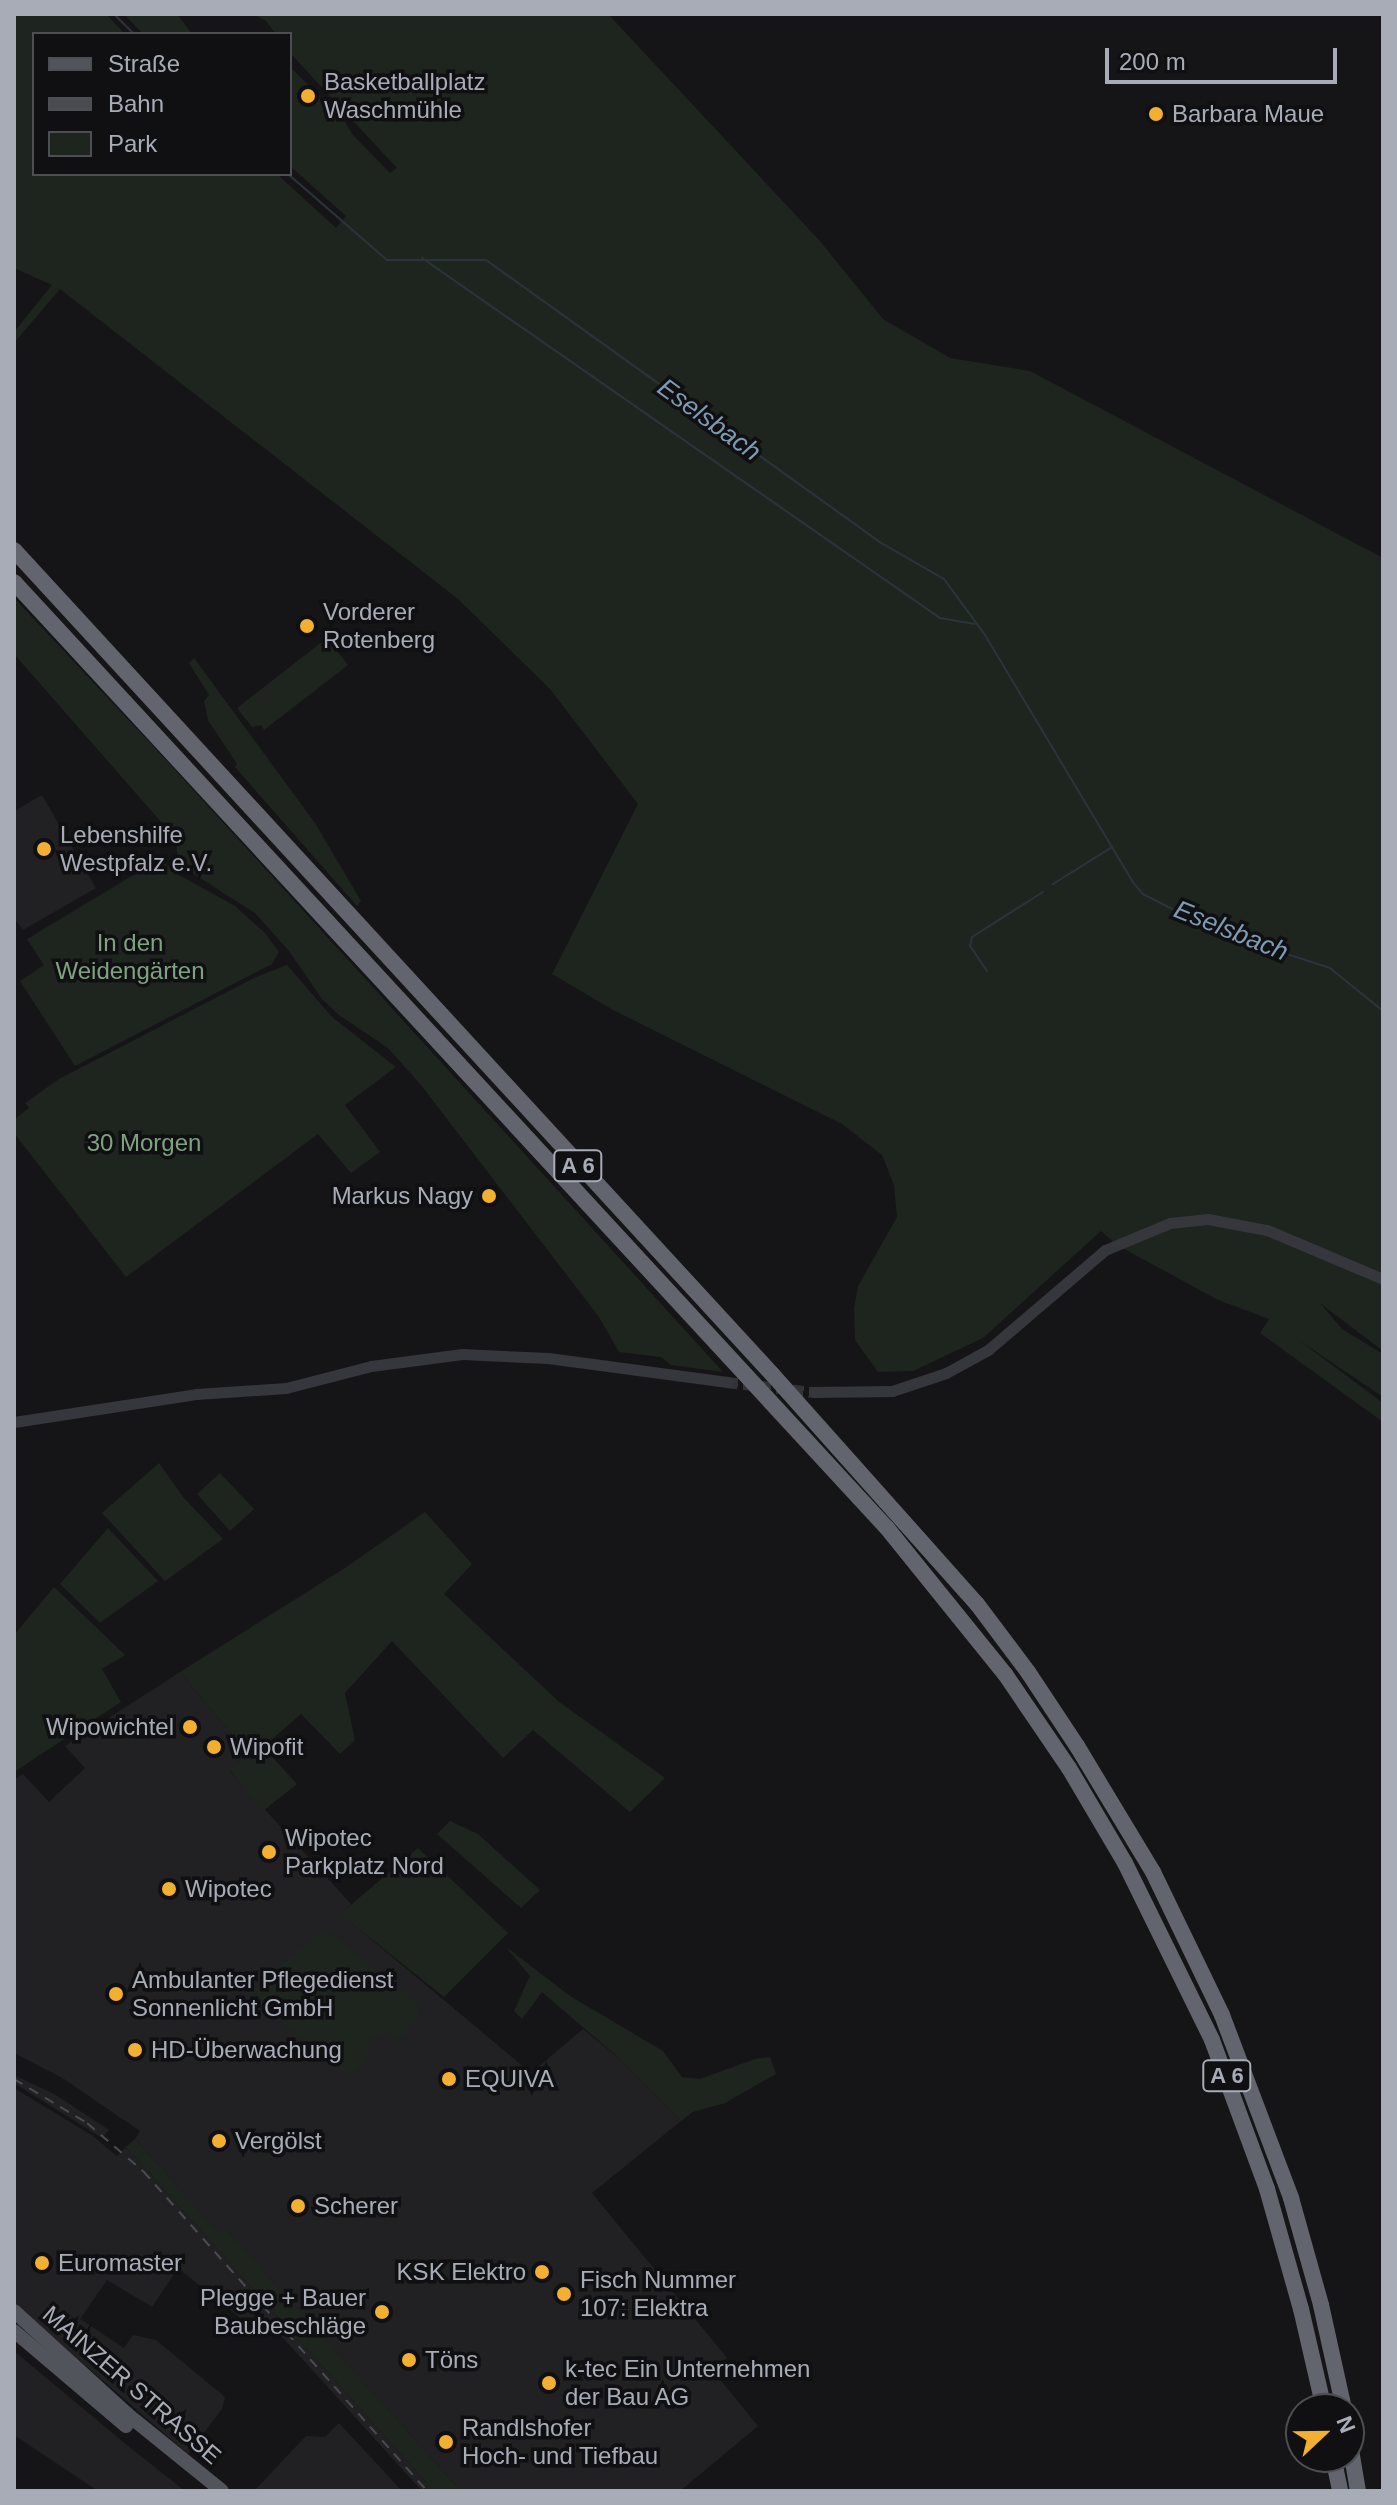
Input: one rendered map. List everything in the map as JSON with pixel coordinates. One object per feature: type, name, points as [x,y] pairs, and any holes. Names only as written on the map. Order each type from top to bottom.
[{"type":"highway","name":"A 6","points":[[14,550],[793,1397],[977,1604],[1028,1672],[1153,1872],[1222,2015],[1291,2198],[1325,2320],[1341,2393]]},
{"type":"highway","name":"A 6","points":[[14,582],[887,1528],[1013,1686],[1069,1768],[1119,1852],[1165,1938],[1212,2040],[1267,2189],[1301,2309],[1320,2393]]},
{"type":"main road","name":"MAINZER STRASSE","points":[[14,2311],[127,2414],[222,2491]]},
{"type":"main road","name":"MAINZER STRASSE","points":[[14,2331],[207,2491]]},
{"type":"street","points":[[814,1392],[892,1391],[946,1373],[988,1350],[1105,1250],[1170,1223],[1208,1219],[1267,1230],[1383,1279]]},
{"type":"street","points":[[14,1422],[209,1393],[286,1388],[381,1364],[462,1354],[548,1358],[727,1382]]},
{"type":"shaded area","name":"Lebenshilfe Westpfalz e.V.","points":[[42,795],[96,888],[23,930],[14,918],[14,811]]},
{"type":"shaded area","points":[[180,1672],[248,1754],[230,1771],[351,1904],[341,1914],[531,2073],[583,2029],[620,2059],[681,2121],[592,2193],[727,2358],[713,2371],[758,2426],[680,2491],[461,2491],[224,2228],[218,2233],[135,2139],[140,2131],[64,2079],[14,2053],[14,1780],[23,1774],[49,1802],[85,1768],[65,1746]]},
{"type":"shaded area","points":[[14,2075],[56,2095],[109,2130],[102,2138],[14,2083]]},
{"type":"shaded area","points":[[14,2088],[93,2136],[117,2156],[126,2147],[434,2491],[422,2491],[275,2329],[264,2337],[178,2268],[152,2307],[107,2280],[80,2319],[124,2348],[133,2335],[156,2340],[225,2397],[222,2409],[188,2454],[14,2304]]},
{"type":"shaded area","points":[[14,2351],[185,2491],[98,2491],[14,2435]]},
{"type":"shaded area","points":[[339,2423],[402,2491],[254,2491],[306,2436],[325,2437]]},
{"type":"green space","points":[[14,14],[106,14],[123,32],[32,32],[32,176],[279,176],[336,228],[346,216],[292,168],[292,69],[343,119],[353,135],[390,173],[397,168],[292,55],[292,32],[274,32],[266,21],[254,14],[608,14],[819,240],[883,319],[950,358],[1030,371],[1383,558],[1383,1351],[1320,1303],[1342,1329],[1383,1354],[1383,1397],[1300,1341],[1383,1403],[1383,1422],[1260,1333],[1269,1319],[1218,1300],[1117,1245],[1101,1231],[983,1338],[913,1371],[878,1372],[855,1340],[854,1308],[858,1286],[897,1217],[894,1185],[882,1155],[842,1124],[613,1010],[552,974],[638,804],[550,689],[458,599],[60,289],[14,343],[14,332],[52,285],[14,268]]},
{"type":"green space","points":[[124,14],[177,14],[190,32],[141,32]]},
{"type":"green space","points":[[14,598],[167,761],[723,1372],[671,1365],[661,1357],[619,1352],[599,1317],[421,1085],[388,1048],[339,1015],[322,999],[289,951],[255,913],[178,864],[176,839],[14,654]]},
{"type":"green space","points":[[327,638],[348,665],[264,730],[261,725],[252,727],[237,708]]},
{"type":"green space","points":[[194,658],[315,823],[361,901],[357,906],[235,767],[237,764],[208,720],[204,701],[209,695],[189,663]]},
{"type":"green space","name":"In den Weidengärten","points":[[160,859],[177,874],[235,906],[265,933],[279,952],[272,964],[75,1066],[20,981],[44,965],[27,939]]},
{"type":"green space","name":"30 Morgen","points":[[287,965],[332,1017],[396,1067],[345,1105],[380,1152],[351,1173],[318,1134],[126,1277],[14,1133],[14,1120],[29,1108],[25,1103],[59,1079],[254,978]]},
{"type":"green space","points":[[159,1463],[184,1498],[223,1539],[165,1581],[102,1513]]},
{"type":"green space","points":[[220,1473],[254,1509],[230,1531],[197,1494]]},
{"type":"green space","points":[[425,1512],[472,1564],[444,1594],[558,1701],[665,1778],[630,1812],[533,1730],[503,1758],[392,1641],[345,1693],[355,1740],[340,1754],[301,1714],[263,1747],[297,1784],[263,1811],[230,1770],[248,1754],[180,1672],[345,1568]]},
{"type":"green space","points":[[108,1528],[158,1581],[100,1623],[60,1584]]},
{"type":"green space","points":[[54,1587],[125,1655],[102,1669],[121,1702],[14,1772],[14,1635]]},
{"type":"green space","points":[[450,1821],[478,1834],[540,1890],[521,1908],[437,1834]]},
{"type":"green space","points":[[418,1848],[508,1933],[444,1997],[340,1914]]},
{"type":"green space","points":[[326,1929],[417,2002],[419,2017],[399,2040],[387,2032],[371,2039],[366,2058],[351,2077],[248,1996]]},
{"type":"green space","points":[[506,1947],[570,1996],[663,2051],[682,2077],[700,2079],[755,2059],[770,2057],[776,2074],[725,2103],[693,2112],[681,2121],[620,2059],[542,1992],[522,2019],[514,2011],[530,1976]]},
{"type":"green space","points":[[135,2139],[218,2232],[224,2227],[461,2491],[434,2491],[126,2147]]},
{"type":"waterway","name":"Eselsbach","points":[[114,14],[132,32]]},
{"type":"waterway","name":"Eselsbach","points":[[290,176],[387,260],[486,260],[883,544],[944,579],[985,635],[1132,881],[1143,894],[1213,930],[1330,968],[1383,1011]]},
{"type":"waterway","name":"Eselsbach","points":[[422,258],[940,618],[974,624]]},
{"type":"waterway","points":[[1053,884],[1112,847]]},
{"type":"waterway","points":[[987,971],[970,946],[972,937],[1043,892]]},
{"type":"waterway","points":[[170,1991],[174,1981]]},
{"type":"tunnel","points":[[727,1382],[814,1392]]},
{"type":"railway","points":[[14,2079],[87,2123],[143,2171],[427,2491]]},
{"type":"place","name":"Basketballplatz Waschmühle","points":[[308,96]]},
{"type":"place","name":"Barbara Maue","points":[[1156,114]]},
{"type":"place","name":"Vorderer Rotenberg","points":[[307,626]]},
{"type":"place","name":"Lebenshilfe Westpfalz e.V.","points":[[44,849]]},
{"type":"place","name":"Markus Nagy","points":[[489,1196]]},
{"type":"place","name":"Wipowichtel","points":[[190,1727]]},
{"type":"place","name":"Wipofit","points":[[214,1747]]},
{"type":"place","name":"Wipotec Parkplatz Nord","points":[[269,1852]]},
{"type":"place","name":"Wipotec","points":[[169,1889]]},
{"type":"place","name":"Ambulanter Pflegedienst Sonnenlicht GmbH","points":[[116,1994]]},
{"type":"place","name":"HD-Überwachung","points":[[135,2050]]},
{"type":"place","name":"EQUIVA","points":[[449,2079]]},
{"type":"place","name":"Vergölst","points":[[219,2141]]},
{"type":"place","name":"Scherer","points":[[298,2206]]},
{"type":"place","name":"Euromaster","points":[[42,2263]]},
{"type":"place","name":"KSK Elektro","points":[[542,2272]]},
{"type":"place","name":"Fisch Nummer 107: Elektra","points":[[564,2294]]},
{"type":"place","name":"Plegge + Bauer Baubeschläge","points":[[382,2312]]},
{"type":"place","name":"Töns","points":[[409,2360]]},
{"type":"place","name":"k-tec Ein Unternehmen der Bau AG","points":[[549,2383]]},
{"type":"place","name":"Randlshofer Hoch- und Tiefbau","points":[[446,2442]]}]
